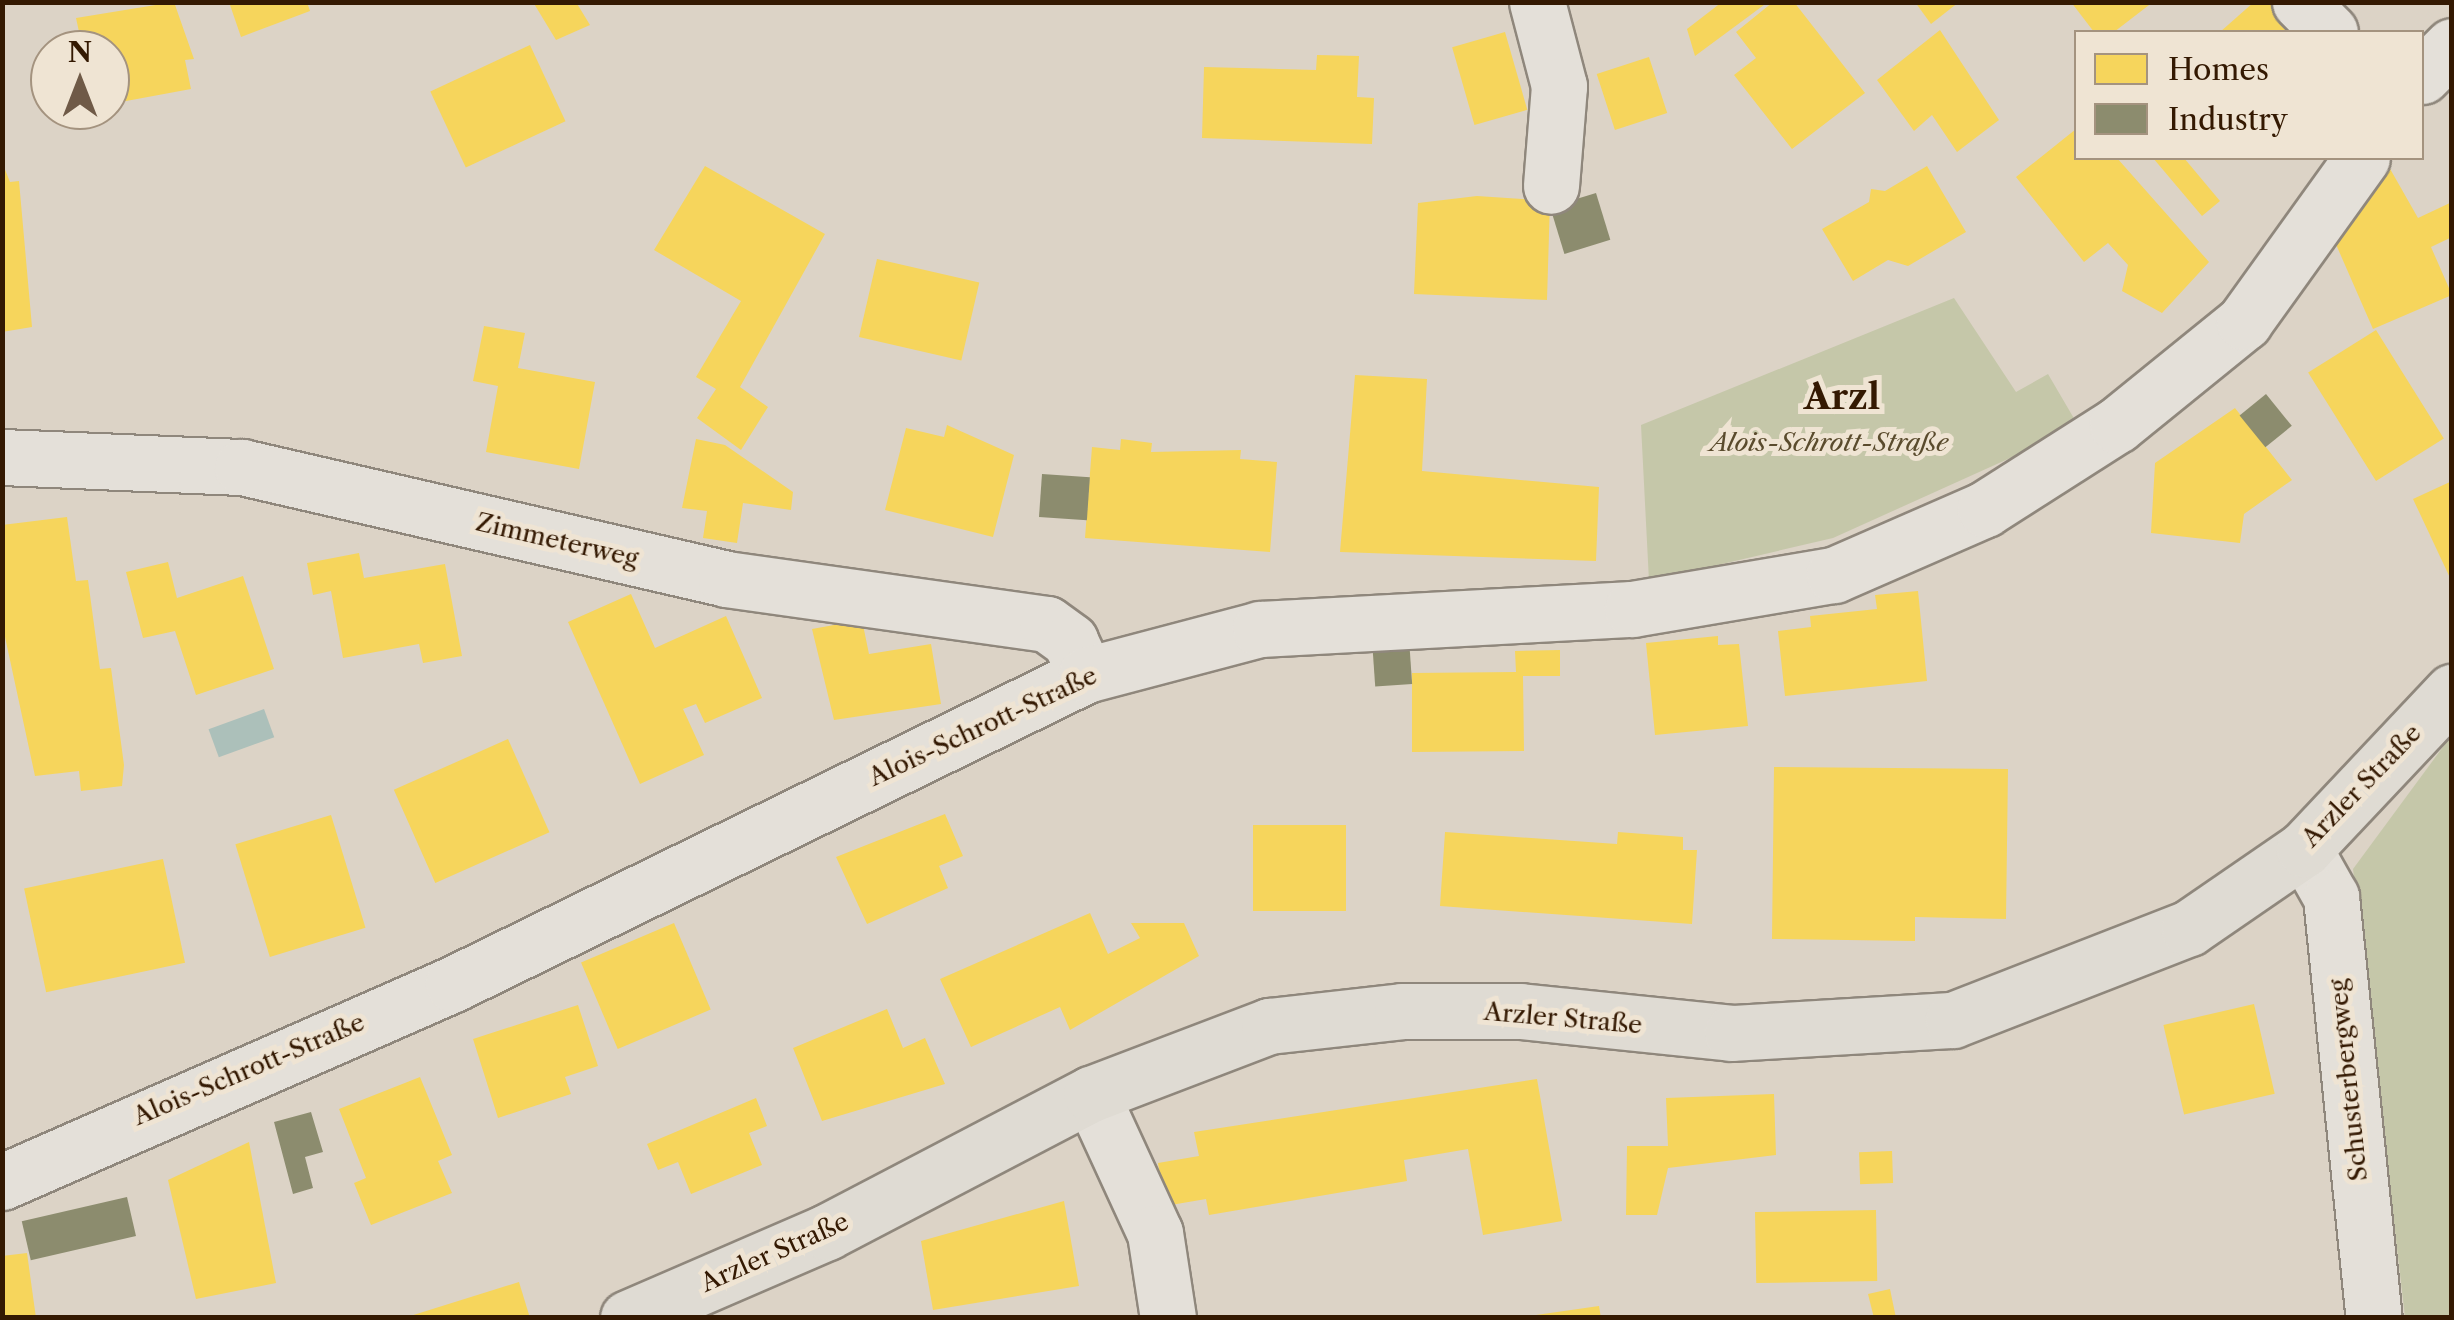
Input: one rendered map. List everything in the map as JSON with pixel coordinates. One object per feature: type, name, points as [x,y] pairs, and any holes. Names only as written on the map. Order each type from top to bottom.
[{"type":"main road","name":"Arzler Straße","points":[[628,1318],[827,1232],[1091,1094],[1269,1026],[1402,1011],[1520,1011],[1732,1033],[1953,1020],[2190,928],[2304,849],[2452,692]]},
{"type":"street","points":[[1537,2],[1560,100],[1550,186]]},
{"type":"street","points":[[2300,2],[2328,30]]},
{"type":"street","points":[[2424,74],[2452,46]]},
{"type":"street","name":"Alois-Schrott-Straße","points":[[2,1182],[453,984],[1086,675],[1260,629],[1632,609],[1834,575],[1985,509],[2117,426],[2244,322],[2361,160]]},
{"type":"street","name":"Zimmeterweg","points":[[2,456],[242,468],[726,579],[1048,624],[1070,640],[1086,675]]},
{"type":"street","name":"Schusterbergweg","points":[[2304,849],[2330,897],[2374,1318]]},
{"type":"street","points":[[1091,1094],[1155,1233],[1168,1318]]},
{"type":"green space","name":"Alois-Schrott-Straße","points":[[1954,298],[2016,392],[2048,374],[2079,427],[1833,538],[1649,581],[1641,425]]},
{"type":"green space","points":[[2451,736],[2451,1317],[2405,1317],[2353,869]]},
{"type":"water","points":[[264,709],[274,737],[219,757],[209,729]]},
{"type":"building: Homes","points":[[174,2],[194,59],[185,60],[191,89],[130,100],[130,30],[79,30],[76,18]]},
{"type":"building: Homes","points":[[229,2],[307,2],[310,11],[241,37]]},
{"type":"building: Homes","points":[[533,2],[576,2],[590,25],[556,40]]},
{"type":"building: Homes","points":[[1722,2],[1768,2],[1695,56],[1687,29]]},
{"type":"building: Homes","points":[[1773,2],[1794,2],[1865,93],[1792,149],[1734,75],[1756,58],[1736,32]]},
{"type":"building: Homes","points":[[1915,2],[1959,2],[1931,24]]},
{"type":"building: Homes","points":[[2071,2],[2153,2],[2117,30],[2092,30]]},
{"type":"building: Homes","points":[[2254,2],[2275,2],[2296,30],[2222,30]]},
{"type":"building: Homes","points":[[1940,30],[1999,120],[1957,152],[1932,115],[1914,131],[1877,80]]},
{"type":"building: Homes","points":[[1505,32],[1527,110],[1474,125],[1452,47]]},
{"type":"building: Homes","points":[[530,45],[565,121],[466,168],[430,91]]},
{"type":"building: Homes","points":[[1317,55],[1359,56],[1357,97],[1374,98],[1372,144],[1202,138],[1204,67],[1316,70]]},
{"type":"building: Homes","points":[[1649,57],[1667,113],[1615,130],[1597,74]]},
{"type":"building: Homes","points":[[2074,131],[2074,160],[2119,160],[2209,262],[2162,313],[2122,291],[2128,265],[2108,243],[2084,262],[2016,177]]},
{"type":"building: Homes","points":[[2155,160],[2186,160],[2220,201],[2202,216]]},
{"type":"building: Homes","points":[[2,162],[10,182],[19,181],[32,327],[2,332]]},
{"type":"building: Homes","points":[[705,166],[825,234],[740,387],[768,407],[741,450],[697,418],[716,389],[696,377],[741,301],[654,250]]},
{"type":"building: Homes","points":[[1927,166],[1966,232],[1908,266],[1888,260],[1853,281],[1822,229],[1869,202],[1871,189],[1885,191]]},
{"type":"building: Homes","points":[[2389,167],[2418,218],[2452,202],[2452,237],[2431,247],[2452,295],[2373,329],[2331,233]]},
{"type":"building: Homes","points":[[1477,196],[1550,201],[1547,300],[1414,294],[1418,203]]},
{"type":"building: Homes","points":[[877,259],[979,283],[961,361],[859,337]]},
{"type":"building: Homes","points":[[484,326],[525,333],[518,368],[595,382],[579,469],[486,452],[498,386],[473,381]]},
{"type":"building: Homes","points":[[2376,330],[2444,439],[2376,481],[2308,372]]},
{"type":"building: Homes","points":[[1355,375],[1427,379],[1422,471],[1599,487],[1596,561],[1340,552]]},
{"type":"building: Homes","points":[[2235,408],[2292,480],[2244,514],[2240,543],[2151,533],[2155,463]]},
{"type":"building: Homes","points":[[947,425],[1014,455],[993,537],[885,510],[906,428],[944,437]]},
{"type":"building: Homes","points":[[696,439],[725,445],[793,492],[791,510],[743,503],[737,543],[703,538],[707,511],[682,508]]},
{"type":"building: Homes","points":[[1121,439],[1152,443],[1151,452],[1241,450],[1240,459],[1277,462],[1270,552],[1085,538],[1092,447],[1120,450]]},
{"type":"building: Homes","points":[[2452,481],[2452,582],[2413,499]]},
{"type":"building: Homes","points":[[67,517],[76,581],[88,580],[100,669],[111,668],[124,765],[122,786],[81,791],[79,771],[35,776],[2,623],[2,525]]},
{"type":"building: Homes","points":[[359,553],[364,578],[445,564],[462,656],[423,663],[419,644],[343,658],[331,591],[313,595],[307,563]]},
{"type":"building: Homes","points":[[168,562],[177,598],[243,576],[274,669],[196,695],[175,631],[143,638],[126,572]]},
{"type":"building: Homes","points":[[1918,591],[1927,681],[1785,696],[1778,631],[1811,627],[1810,616],[1877,609],[1875,595]]},
{"type":"building: Homes","points":[[631,594],[655,648],[726,616],[762,698],[705,723],[696,704],[683,709],[704,755],[640,784],[568,622]]},
{"type":"building: Homes","points":[[862,620],[869,654],[931,644],[941,704],[834,720],[812,629]]},
{"type":"building: Homes","points":[[1718,636],[1718,645],[1739,644],[1748,726],[1655,735],[1646,643]]},
{"type":"building: Homes","points":[[1560,650],[1560,676],[1523,676],[1524,751],[1412,752],[1412,673],[1516,672],[1515,651]]},
{"type":"building: Homes","points":[[508,739],[549,832],[435,883],[394,790]]},
{"type":"building: Homes","points":[[1774,767],[2008,769],[2006,919],[1915,917],[1915,941],[1772,939]]},
{"type":"building: Homes","points":[[945,814],[963,856],[939,866],[948,888],[867,924],[836,857]]},
{"type":"building: Homes","points":[[331,815],[365,928],[270,957],[235,844]]},
{"type":"building: Homes","points":[[1253,825],[1346,825],[1346,911],[1253,911]]},
{"type":"building: Homes","points":[[1445,832],[1617,844],[1618,832],[1683,837],[1683,850],[1697,850],[1692,924],[1440,906]]},
{"type":"building: Homes","points":[[163,859],[185,963],[46,992],[24,889]]},
{"type":"building: Homes","points":[[1090,913],[1108,954],[1140,938],[1131,923],[1184,923],[1199,956],[1070,1030],[1060,1007],[971,1047],[940,979]]},
{"type":"building: Homes","points":[[674,923],[711,1010],[618,1049],[581,962]]},
{"type":"building: Homes","points":[[2254,1004],[2275,1094],[2184,1115],[2163,1025]]},
{"type":"building: Homes","points":[[578,1005],[598,1066],[565,1077],[571,1094],[498,1118],[473,1039]]},
{"type":"building: Homes","points":[[887,1009],[903,1048],[925,1038],[945,1084],[822,1121],[793,1048]]},
{"type":"building: Homes","points":[[420,1077],[452,1155],[438,1161],[452,1193],[371,1225],[354,1183],[366,1178],[339,1109]]},
{"type":"building: Homes","points":[[1537,1079],[1562,1221],[1483,1235],[1468,1149],[1404,1160],[1407,1181],[1209,1215],[1206,1199],[1165,1206],[1158,1163],[1199,1156],[1194,1132]]},
{"type":"building: Homes","points":[[1774,1094],[1776,1155],[1668,1168],[1657,1215],[1626,1215],[1627,1146],[1668,1146],[1666,1098]]},
{"type":"building: Homes","points":[[756,1098],[767,1126],[749,1133],[762,1165],[691,1194],[678,1162],[658,1170],[647,1144]]},
{"type":"building: Homes","points":[[249,1142],[276,1283],[196,1299],[168,1180]]},
{"type":"building: Homes","points":[[1892,1151],[1893,1183],[1860,1184],[1859,1152]]},
{"type":"building: Homes","points":[[1064,1201],[1079,1286],[933,1310],[921,1241]]},
{"type":"building: Homes","points":[[1876,1210],[1877,1281],[1756,1283],[1755,1212]]},
{"type":"building: Homes","points":[[27,1253],[36,1318],[2,1318],[2,1256]]},
{"type":"building: Homes","points":[[519,1282],[530,1318],[407,1318],[407,1317]]},
{"type":"building: Homes","points":[[1890,1289],[1896,1318],[1874,1318],[1868,1294]]},
{"type":"building: Homes","points":[[1599,1306],[1601,1318],[1536,1318],[1536,1315]]},
{"type":"building: Industry","points":[[1596,193],[1610,240],[1564,254],[1550,207]]},
{"type":"building: Industry","points":[[2266,394],[2292,426],[2265,447],[2240,415]]},
{"type":"building: Industry","points":[[1042,474],[1090,477],[1087,520],[1039,517]]},
{"type":"building: Industry","points":[[1409,639],[1412,684],[1375,686],[1372,642]]},
{"type":"building: Industry","points":[[311,1112],[323,1152],[305,1157],[313,1188],[293,1194],[274,1122]]},
{"type":"building: Industry","points":[[127,1197],[136,1236],[31,1260],[22,1221]]},
{"type":"district","name":"Arzl","points":[[1842,397]]}]
